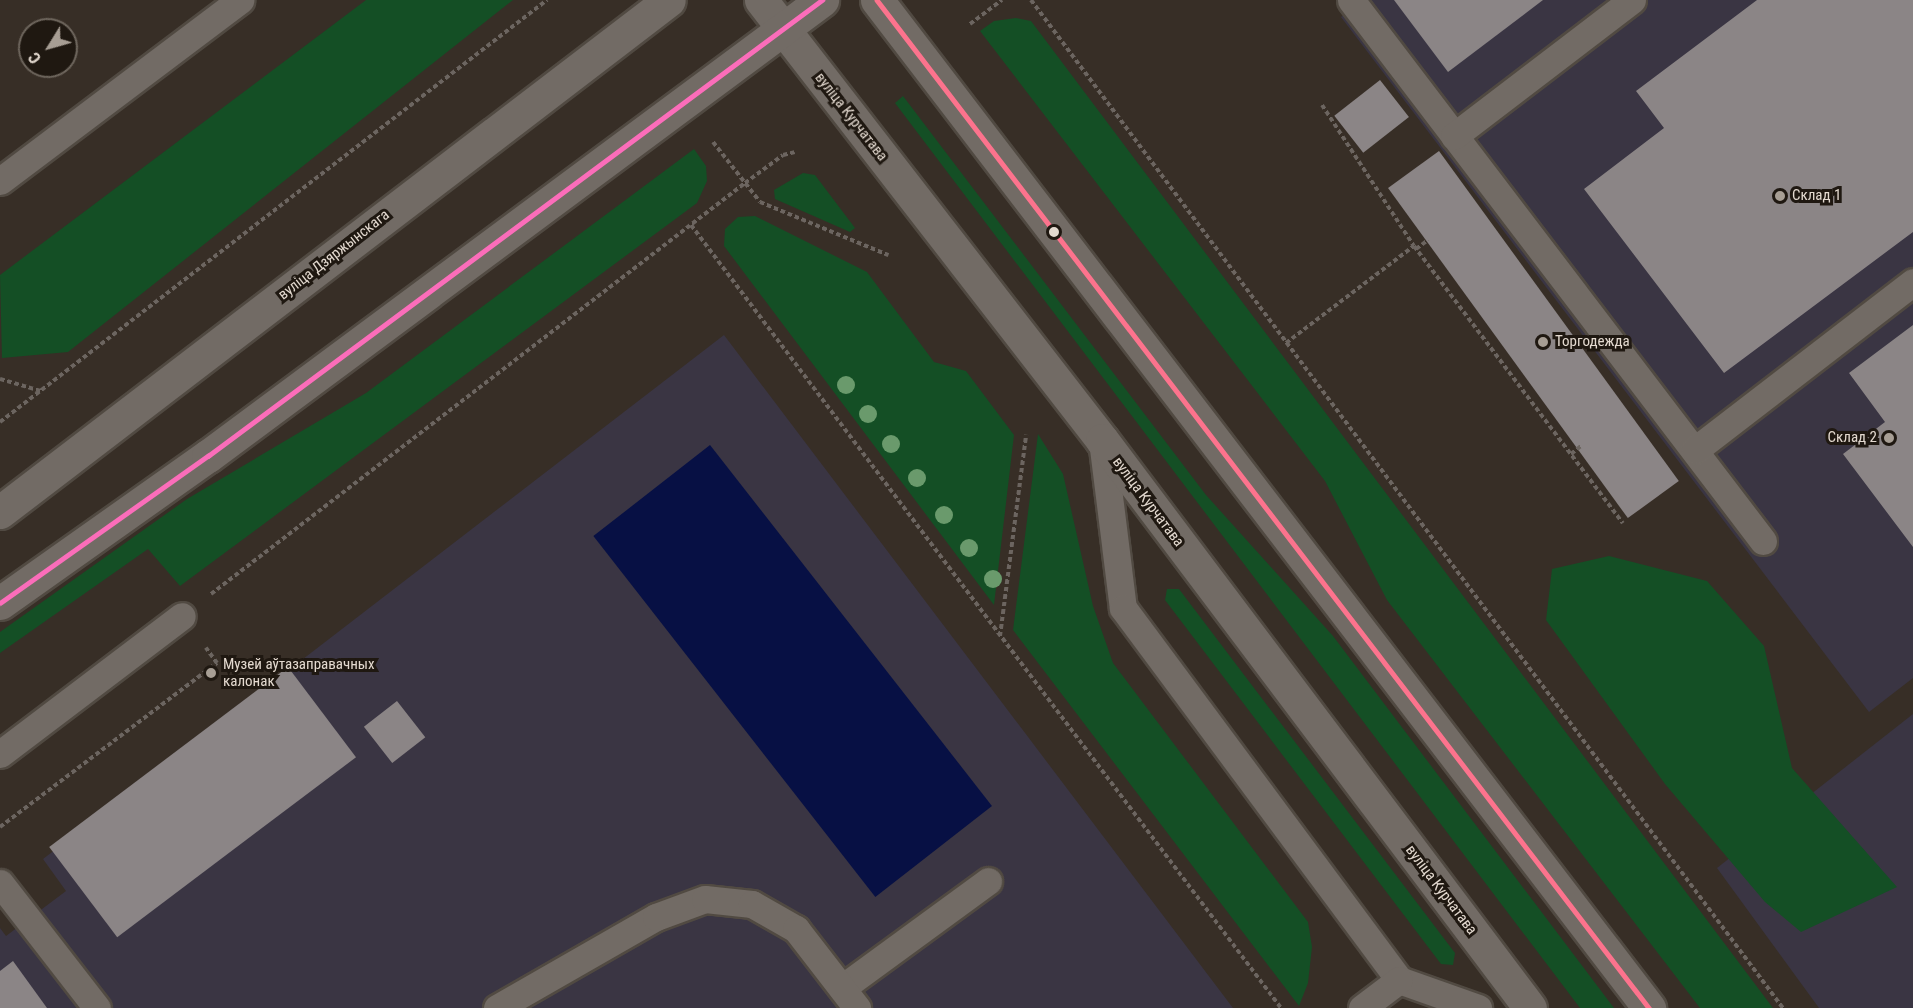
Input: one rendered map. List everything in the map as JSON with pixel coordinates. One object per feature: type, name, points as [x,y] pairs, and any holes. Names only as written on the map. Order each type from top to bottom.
[{"type":"main road","name":"вуліца Дзяржынскага","points":[[0,512],[669,0]]},
{"type":"main road","name":"вуліца Курчатава","points":[[761,0],[1102,440],[1530,1008]]},
{"type":"main road","points":[[0,603],[208,456],[822,0]]},
{"type":"main road","points":[[877,0],[1649,1008]]},
{"type":"lane","points":[[0,181],[240,0]]},
{"type":"lane","points":[[1351,0],[1763,541]]},
{"type":"lane","points":[[1454,136],[1632,0]]},
{"type":"lane","points":[[1695,450],[1913,282]]},
{"type":"lane","points":[[1102,440],[1123,608],[1399,980],[1478,1008]]},
{"type":"lane","points":[[0,754],[182,616]]},
{"type":"lane","points":[[497,1008],[656,917],[705,899],[752,904],[796,929],[849,998],[988,881]]},
{"type":"lane","points":[[0,883],[97,1008]]},
{"type":"lane","points":[[1362,1008],[1399,980]]},
{"type":"path","points":[[0,422],[42,392],[547,0]]},
{"type":"path","points":[[970,24],[1002,0]]},
{"type":"path","points":[[1031,0],[1783,1008]]},
{"type":"path","points":[[1322,105],[1415,248],[1623,523]]},
{"type":"path","points":[[713,142],[760,202],[888,255]]},
{"type":"path","points":[[0,827],[217,663],[182,616],[745,183],[783,155],[795,152]]},
{"type":"path","points":[[691,225],[1281,1008]]},
{"type":"path","points":[[1286,343],[1428,240]]},
{"type":"path","points":[[0,379],[42,392]]},
{"type":"path","points":[[1000,636],[1026,435]]},
{"type":"path","points":[[1570,454],[1582,445]]},
{"type":"shaded area","points":[[1362,0],[1913,0],[1913,678],[1869,712],[1341,17]]},
{"type":"shaded area","points":[[724,335],[1233,1008],[0,1008],[0,928],[6,936],[66,891],[43,859]]},
{"type":"shaded area","points":[[710,445],[992,806],[875,897],[593,536]]},
{"type":"shaded area","points":[[1913,714],[1913,1008],[1819,1008],[1717,868]]},
{"type":"green space","points":[[366,0],[513,0],[68,352],[2,358],[0,275]]},
{"type":"green space","points":[[1016,18],[1031,21],[1773,1008],[1700,1008],[1387,600],[1325,481],[980,31],[994,21]]},
{"type":"green space","points":[[903,96],[1206,495],[1333,636],[1614,1008],[1580,1008],[895,103]]},
{"type":"green space","points":[[694,149],[706,166],[707,181],[697,203],[180,586],[148,549],[0,653],[0,632],[187,499],[366,393]]},
{"type":"green space","points":[[803,173],[815,175],[855,228],[850,232],[775,199],[774,190]]},
{"type":"green space","points":[[755,216],[867,272],[934,362],[966,371],[1014,435],[994,605],[724,246],[725,229],[738,217]]},
{"type":"green space","points":[[1038,434],[1063,474],[1093,606],[1113,663],[1308,922],[1312,947],[1308,983],[1299,1006],[1013,630]]},
{"type":"green space","points":[[1609,556],[1707,581],[1764,646],[1792,768],[1897,887],[1801,932],[1765,902],[1665,784],[1546,620],[1552,569]]},
{"type":"green space","points":[[1167,589],[1179,589],[1455,953],[1453,965],[1441,964],[1165,600]]},
{"type":"building","points":[[1394,0],[1543,0],[1448,72]]},
{"type":"building","name":"Склад 1","points":[[1757,0],[1913,0],[1913,232],[1724,373],[1584,189],[1664,128],[1636,91]]},
{"type":"building","points":[[1380,80],[1409,117],[1363,153],[1334,116]]},
{"type":"building","name":"Торгодежда","points":[[1439,151],[1679,481],[1628,518],[1388,188]]},
{"type":"building","name":"Склад 2","points":[[1913,325],[1913,547],[1843,454],[1885,422],[1849,373]]},
{"type":"building","points":[[288,667],[356,757],[117,937],[49,847]]},
{"type":"building","points":[[397,701],[425,737],[392,763],[364,727]]},
{"type":"building","points":[[13,961],[47,1008],[0,1008],[0,971]]},
{"type":"transit line","points":[[0,603],[208,456],[822,0]]},
{"type":"transit line","points":[[877,0],[1649,1008]]},
{"type":"place","name":"Склад 1","points":[[1780,196]]},
{"type":"place","name":"Торгодежда","points":[[1543,342]]},
{"type":"place","name":"Склад 2","points":[[1889,438]]},
{"type":"place","name":"Музей аўтазаправачных калонак","points":[[211,673]]}]
